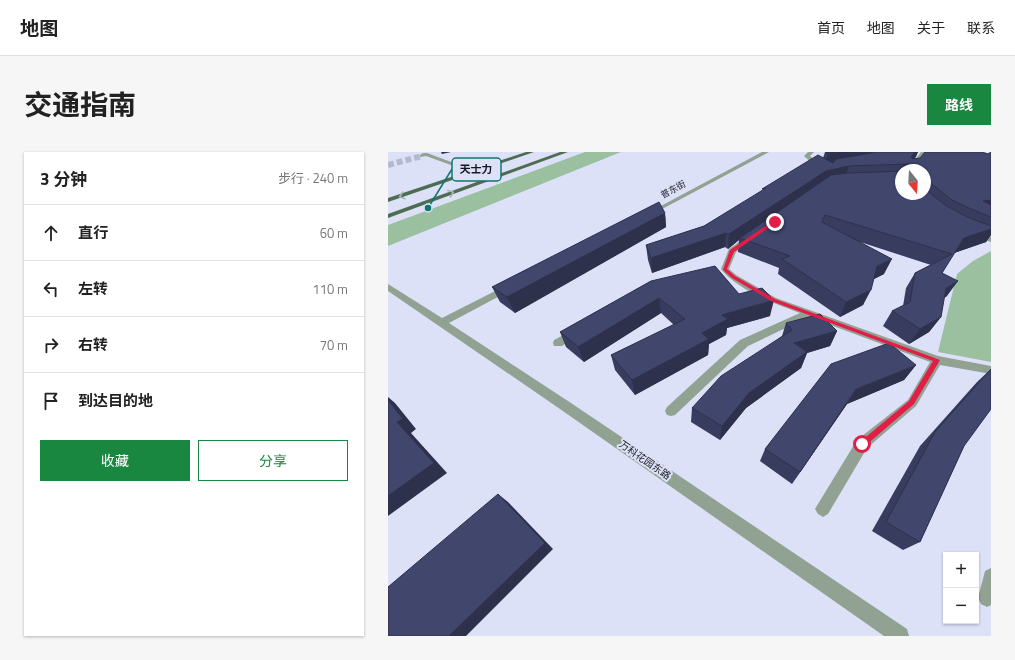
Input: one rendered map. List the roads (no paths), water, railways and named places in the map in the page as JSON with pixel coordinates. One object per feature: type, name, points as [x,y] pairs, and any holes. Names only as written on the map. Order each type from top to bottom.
[{"type":"main road","points":[[388,200],[532,152]]},
{"type":"main road","points":[[388,216],[565,152]]},
{"type":"street","name":"普东街","points":[[639,219],[766,152]]},
{"type":"street","points":[[811,152],[807,156],[828,170]]},
{"type":"street","points":[[915,164],[924,152]]},
{"type":"street","points":[[422,156],[425,154],[475,172]]},
{"type":"street","points":[[965,229],[991,240]]},
{"type":"street","points":[[762,230],[732,251],[721,270],[773,300],[937,360],[991,370]]},
{"type":"street","points":[[441,323],[519,282]]},
{"type":"street","name":"万科花园东路","points":[[388,287],[571,409],[900,636]]},
{"type":"street","points":[[671,411],[744,344],[809,313]]},
{"type":"street","points":[[558,343],[583,327]]},
{"type":"street","points":[[823,509],[862,444],[912,403],[937,360]]},
{"type":"street","points":[[987,598],[991,578]]},
{"type":"tunnel","points":[[388,165],[422,156]]},
{"type":"place","name":"天士力","points":[[428,208]]}]
